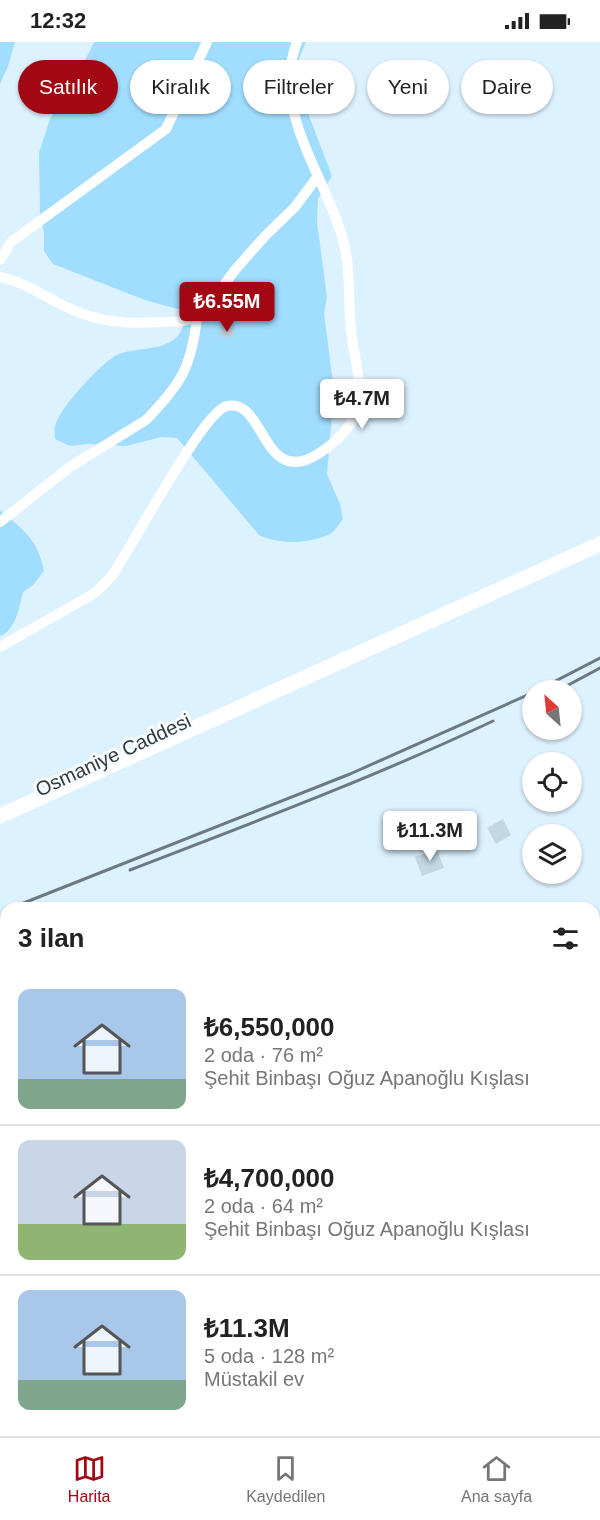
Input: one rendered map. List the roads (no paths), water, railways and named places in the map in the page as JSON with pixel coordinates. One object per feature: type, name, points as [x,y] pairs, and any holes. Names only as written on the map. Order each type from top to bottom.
[{"type":"highway","name":"Osmaniye Caddesi","points":[[0,808],[227,703],[600,536]]},
{"type":"highway","points":[[0,816],[600,544]]},
{"type":"street","points":[[0,260],[11,242],[166,129],[207,42]]},
{"type":"street","points":[[0,647],[95,593],[111,577],[127,555],[196,438],[219,410],[227,406],[236,406],[248,413],[276,455],[288,461],[312,458],[327,449],[353,419],[359,387],[351,332],[348,258],[336,217],[318,176],[291,97],[290,67],[297,42]]},
{"type":"street","points":[[0,277],[72,310],[107,321],[123,324],[197,318],[205,311],[253,249],[295,207],[318,176]]},
{"type":"street","points":[[0,522],[54,478],[146,420],[171,393],[190,360],[197,318]]},
{"type":"railway","points":[[557,680],[600,658]]},
{"type":"railway","points":[[578,680],[600,668]]},
{"type":"railway","points":[[26,902],[350,774],[522,697]]},
{"type":"railway","points":[[130,870],[358,780],[493,721]]}]
